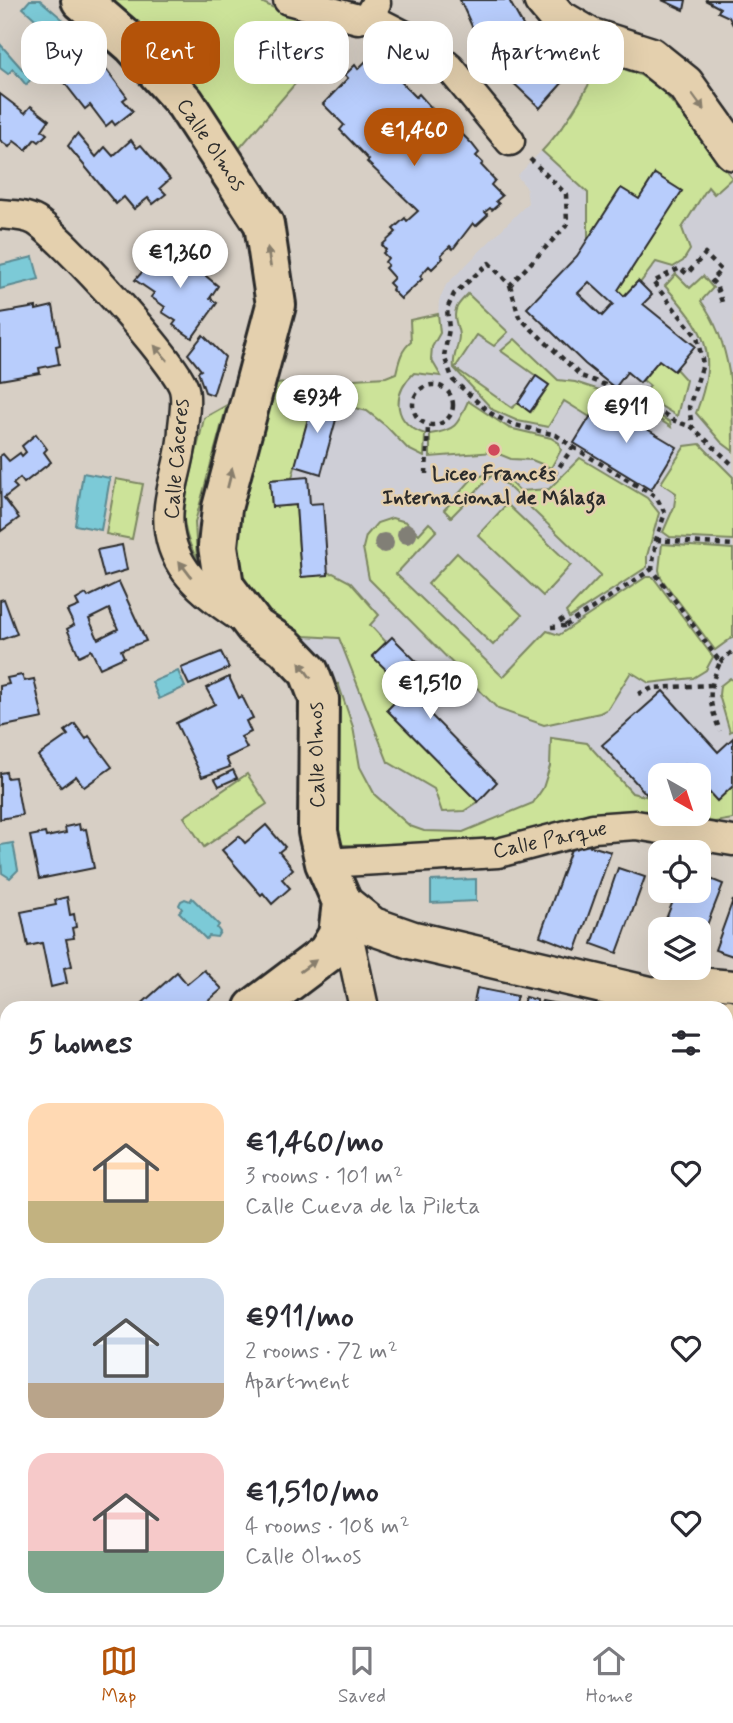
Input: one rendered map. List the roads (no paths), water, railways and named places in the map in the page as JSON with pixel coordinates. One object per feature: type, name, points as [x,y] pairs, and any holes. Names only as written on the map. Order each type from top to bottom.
[{"type":"main road","name":"Calle Olmos","points":[[81,0],[133,44],[185,103],[264,224],[276,305],[222,508],[218,546],[225,586],[255,627],[285,647],[309,672],[319,699],[318,832],[325,863],[341,902]]},
{"type":"main road","points":[[261,1001],[327,953],[338,935],[341,902]]},
{"type":"street","points":[[288,0],[358,19],[372,8],[450,68],[510,141]]},
{"type":"street","points":[[543,0],[558,18],[590,37],[650,56],[685,84],[733,151]]},
{"type":"street","name":"Calle Cáceres","points":[[0,214],[35,220],[64,244],[169,362],[184,390],[183,442],[169,507],[171,536],[178,563],[207,595],[255,627]]},
{"type":"street","name":"Calle Parque","points":[[325,863],[498,853],[593,828],[636,825],[733,841]]},
{"type":"street","points":[[341,902],[362,1001]]},
{"type":"street","name":"Calle Olmos","points":[[341,902],[372,926],[412,940],[676,1001]]},
{"type":"street","points":[[650,994],[686,981],[733,985]]},
{"type":"water","points":[[30,0],[40,0],[65,21],[37,21],[23,8]]},
{"type":"water","points":[[0,44],[21,68],[21,79],[13,69],[8,74],[0,68]]},
{"type":"water","points":[[33,257],[39,279],[0,289],[0,265]]},
{"type":"water","points":[[83,473],[110,478],[101,530],[75,525]]},
{"type":"water","points":[[178,671],[185,687],[159,699],[152,682]]},
{"type":"water","points":[[13,843],[18,870],[10,878],[2,873],[0,845]]},
{"type":"water","points":[[476,879],[476,901],[431,903],[431,881]]},
{"type":"water","points":[[192,898],[219,925],[217,928],[220,932],[217,937],[209,936],[206,939],[179,912],[182,909],[179,905],[181,901],[190,901]]},
{"type":"place","name":"Liceo Francés Internacional de Málaga","points":[[494,450]]}]
